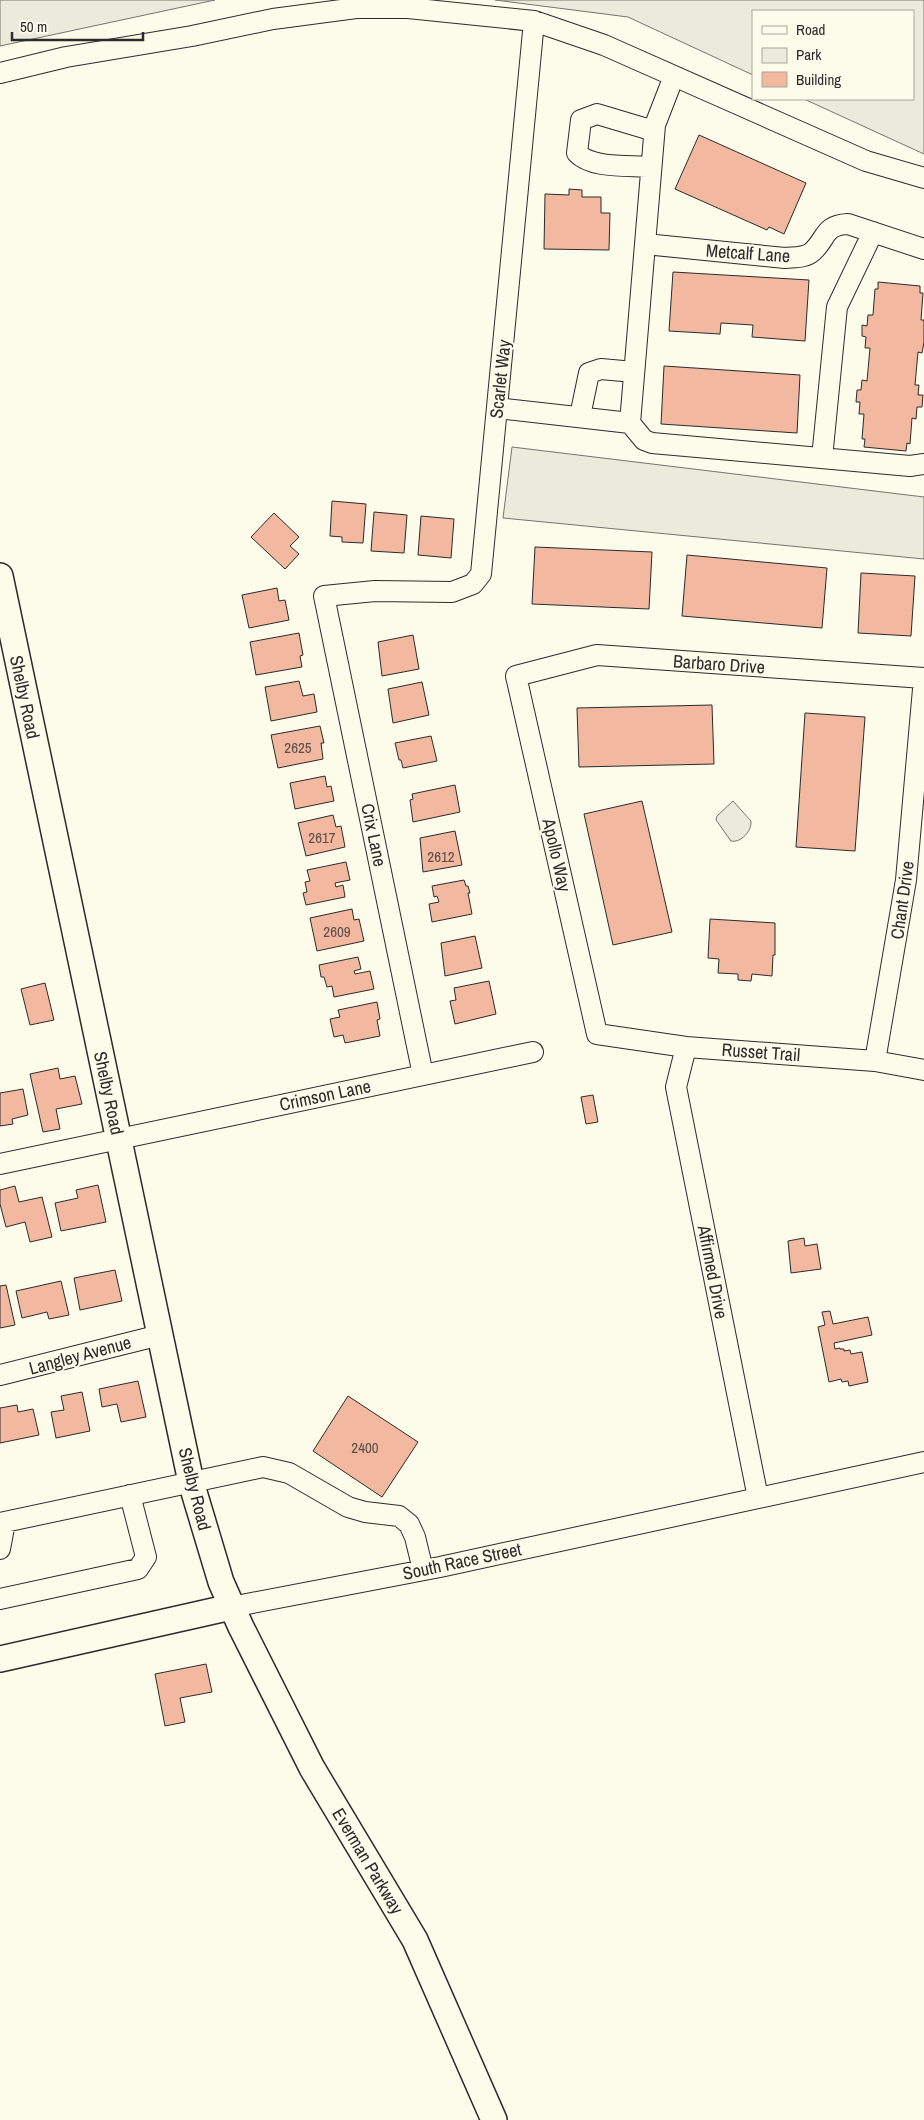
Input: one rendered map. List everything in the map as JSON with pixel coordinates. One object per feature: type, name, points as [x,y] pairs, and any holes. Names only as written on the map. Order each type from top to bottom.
[{"type":"main road","name":"Shelby Road","points":[[0,576],[3,606],[191,1482],[220,1582],[231,1607]]},
{"type":"main road","name":"South Race Street","points":[[0,1658],[231,1607]]},
{"type":"main road","name":"Everman Parkway","points":[[231,1607],[312,1768],[415,1940],[494,2120]]},
{"type":"street","points":[[0,73],[66,56],[192,36],[272,19],[356,8],[408,8],[534,21],[604,45],[866,161],[924,178]]},
{"type":"street","name":"Scarlet Way","points":[[324,596],[375,591],[452,592],[473,584],[481,574],[534,21]]},
{"type":"street","points":[[674,76],[654,125],[630,422],[644,440],[652,443],[910,466],[924,464]]},
{"type":"street","points":[[651,167],[593,163],[583,160],[578,153],[581,120],[588,116],[597,114],[654,131]]},
{"type":"street","name":"Metcalf Lane","points":[[645,244],[803,257],[812,252],[826,232],[837,225],[848,224],[924,250]]},
{"type":"street","points":[[822,458],[837,307],[873,232]]},
{"type":"street","points":[[580,416],[586,380],[589,373],[601,369],[634,372]]},
{"type":"street","points":[[497,408],[630,422]]},
{"type":"street","name":"Crix Lane","points":[[324,596],[423,1075]]},
{"type":"street","name":"Barbaro Drive","points":[[516,676],[597,655],[924,678]]},
{"type":"street","name":"Apollo Way","points":[[516,676],[597,1034]]},
{"type":"street","name":"Chant Drive","points":[[875,1061],[906,880],[924,678]]},
{"type":"street","name":"Russet Trail","points":[[597,1034],[686,1047],[875,1061],[924,1070]]},
{"type":"street","name":"Affirmed Drive","points":[[686,1047],[676,1087],[758,1498]]},
{"type":"street","name":"Crimson Lane","points":[[0,1164],[533,1052]]},
{"type":"street","name":"Langley Avenue","points":[[0,1375],[160,1335]]},
{"type":"street","name":"South Race Street","points":[[231,1607],[423,1570],[924,1462]]},
{"type":"street","points":[[0,1549],[3,1522],[263,1467],[289,1473],[348,1507],[365,1512],[399,1516],[409,1524],[415,1537],[423,1570]]},
{"type":"street","points":[[1,1594],[138,1569],[146,1557],[130,1495]]},
{"type":"green space","points":[[0,0],[215,0],[0,46]]},
{"type":"green space","points":[[495,0],[924,0],[924,154],[806,100],[914,100],[914,10],[752,10],[752,75],[628,17]]},
{"type":"green space","points":[[512,447],[924,497],[924,559],[503,518]]},
{"type":"green space","points":[[733,801],[751,821],[751,825],[745,836],[731,841],[716,820],[717,816]]},
{"type":"building","points":[[699,135],[806,183],[784,234],[769,227],[767,230],[675,189]]},
{"type":"building","points":[[569,189],[582,190],[582,197],[601,197],[601,213],[610,213],[609,250],[544,249],[545,194],[569,195]]},
{"type":"building","points":[[673,272],[809,280],[805,341],[752,337],[753,325],[721,323],[720,334],[669,331]]},
{"type":"building","points":[[878,282],[920,286],[920,293],[923,293],[921,320],[924,320],[924,342],[922,353],[918,352],[915,385],[919,385],[918,395],[923,395],[922,407],[917,407],[916,419],[912,418],[910,444],[907,443],[906,451],[864,447],[865,439],[862,439],[864,414],[859,414],[860,402],[856,402],[857,390],[861,390],[862,380],[867,381],[870,348],[865,348],[866,337],[862,336],[862,325],[867,326],[868,315],[873,315],[875,289],[878,289]]},
{"type":"building","points":[[664,366],[800,375],[797,433],[661,424]]},
{"type":"building","points":[[332,501],[366,504],[363,543],[342,542],[342,537],[330,536]]},
{"type":"building","points":[[374,512],[407,515],[404,553],[371,551]]},
{"type":"building","points":[[274,513],[299,537],[290,546],[299,554],[285,569],[251,537]]},
{"type":"building","points":[[421,516],[454,519],[451,558],[418,555]]},
{"type":"building","points":[[535,547],[652,552],[649,609],[532,604]]},
{"type":"building","points":[[687,555],[827,568],[822,628],[682,616]]},
{"type":"building","points":[[861,573],[915,576],[911,636],[858,633]]},
{"type":"building","points":[[277,588],[279,601],[285,600],[289,620],[249,628],[242,595]]},
{"type":"building","points":[[299,633],[303,655],[300,656],[302,667],[256,675],[250,642]]},
{"type":"building","points":[[413,635],[419,669],[382,676],[378,642]]},
{"type":"building","points":[[299,681],[303,696],[314,694],[317,712],[271,721],[265,687]]},
{"type":"building","points":[[422,682],[429,715],[393,723],[388,689]]},
{"type":"building","points":[[712,705],[714,764],[579,767],[577,708]]},
{"type":"building","points":[[805,713],[865,717],[855,851],[796,847]]},
{"type":"building","points":[[320,726],[324,743],[321,743],[323,759],[278,768],[271,735]]},
{"type":"building","points":[[431,736],[437,761],[403,768],[395,743]]},
{"type":"building","points":[[325,776],[327,787],[331,786],[334,801],[295,809],[290,783]]},
{"type":"building","points":[[455,785],[460,812],[413,822],[410,800],[413,799],[412,794]]},
{"type":"building","points":[[642,801],[672,932],[613,945],[584,814]]},
{"type":"building","points":[[333,815],[336,827],[341,826],[345,847],[306,856],[298,823]]},
{"type":"building","points":[[455,831],[462,865],[423,872],[420,838]]},
{"type":"building","points":[[346,862],[350,880],[335,883],[336,887],[343,885],[345,897],[306,905],[303,893],[307,892],[305,882],[310,881],[307,870]]},
{"type":"building","points":[[464,880],[470,893],[468,893],[472,914],[432,922],[429,904],[439,902],[437,896],[434,897],[432,886]]},
{"type":"building","points":[[352,909],[354,920],[359,919],[364,941],[317,951],[310,918]]},
{"type":"building","points":[[710,919],[775,923],[775,955],[773,955],[772,976],[752,974],[751,981],[738,980],[738,974],[718,973],[719,959],[708,958]]},
{"type":"building","points":[[475,936],[482,968],[445,976],[441,943]]},
{"type":"building","points":[[358,957],[361,969],[354,971],[355,974],[370,971],[374,989],[334,997],[332,986],[327,987],[324,977],[321,977],[319,965]]},
{"type":"building","points":[[489,981],[496,1014],[455,1024],[450,1001],[456,1000],[454,988]]},
{"type":"building","points":[[45,983],[54,1020],[30,1025],[21,989]]},
{"type":"building","points":[[377,1002],[380,1019],[377,1020],[380,1036],[345,1043],[343,1035],[334,1037],[330,1019],[340,1017],[338,1010]]},
{"type":"building","points":[[58,1068],[60,1079],[75,1076],[82,1104],[56,1109],[60,1129],[43,1132],[30,1074]]},
{"type":"building","points":[[23,1089],[28,1115],[12,1119],[13,1124],[0,1126],[0,1093]]},
{"type":"building","points":[[593,1095],[598,1122],[586,1124],[581,1097]]},
{"type":"building","points":[[98,1185],[106,1222],[61,1231],[55,1203],[78,1198],[76,1190]]},
{"type":"building","points":[[15,1186],[19,1202],[42,1197],[52,1237],[30,1242],[25,1222],[6,1227],[0,1204],[0,1190]]},
{"type":"building","points":[[804,1238],[805,1246],[817,1244],[821,1269],[791,1273],[788,1241]]},
{"type":"building","points":[[115,1270],[122,1301],[80,1310],[74,1278]]},
{"type":"building","points":[[61,1281],[69,1315],[49,1319],[47,1312],[22,1318],[16,1291]]},
{"type":"building","points":[[6,1285],[15,1325],[0,1328],[0,1286]]},
{"type":"building","points":[[830,1311],[833,1324],[868,1317],[872,1335],[834,1343],[835,1349],[850,1350],[851,1354],[862,1352],[868,1382],[849,1386],[848,1381],[842,1382],[841,1379],[829,1382],[818,1327],[825,1325],[822,1312]]},
{"type":"building","points":[[138,1381],[146,1417],[121,1422],[117,1404],[102,1407],[99,1389]]},
{"type":"building","points":[[82,1392],[90,1431],[56,1438],[51,1412],[64,1410],[61,1396]]},
{"type":"building","points":[[348,1396],[418,1442],[382,1497],[313,1451]]},
{"type":"building","points":[[17,1405],[18,1412],[33,1409],[39,1435],[0,1443],[0,1408]]},
{"type":"building","points":[[206,1664],[212,1692],[180,1698],[185,1722],[165,1726],[155,1674]]}]
